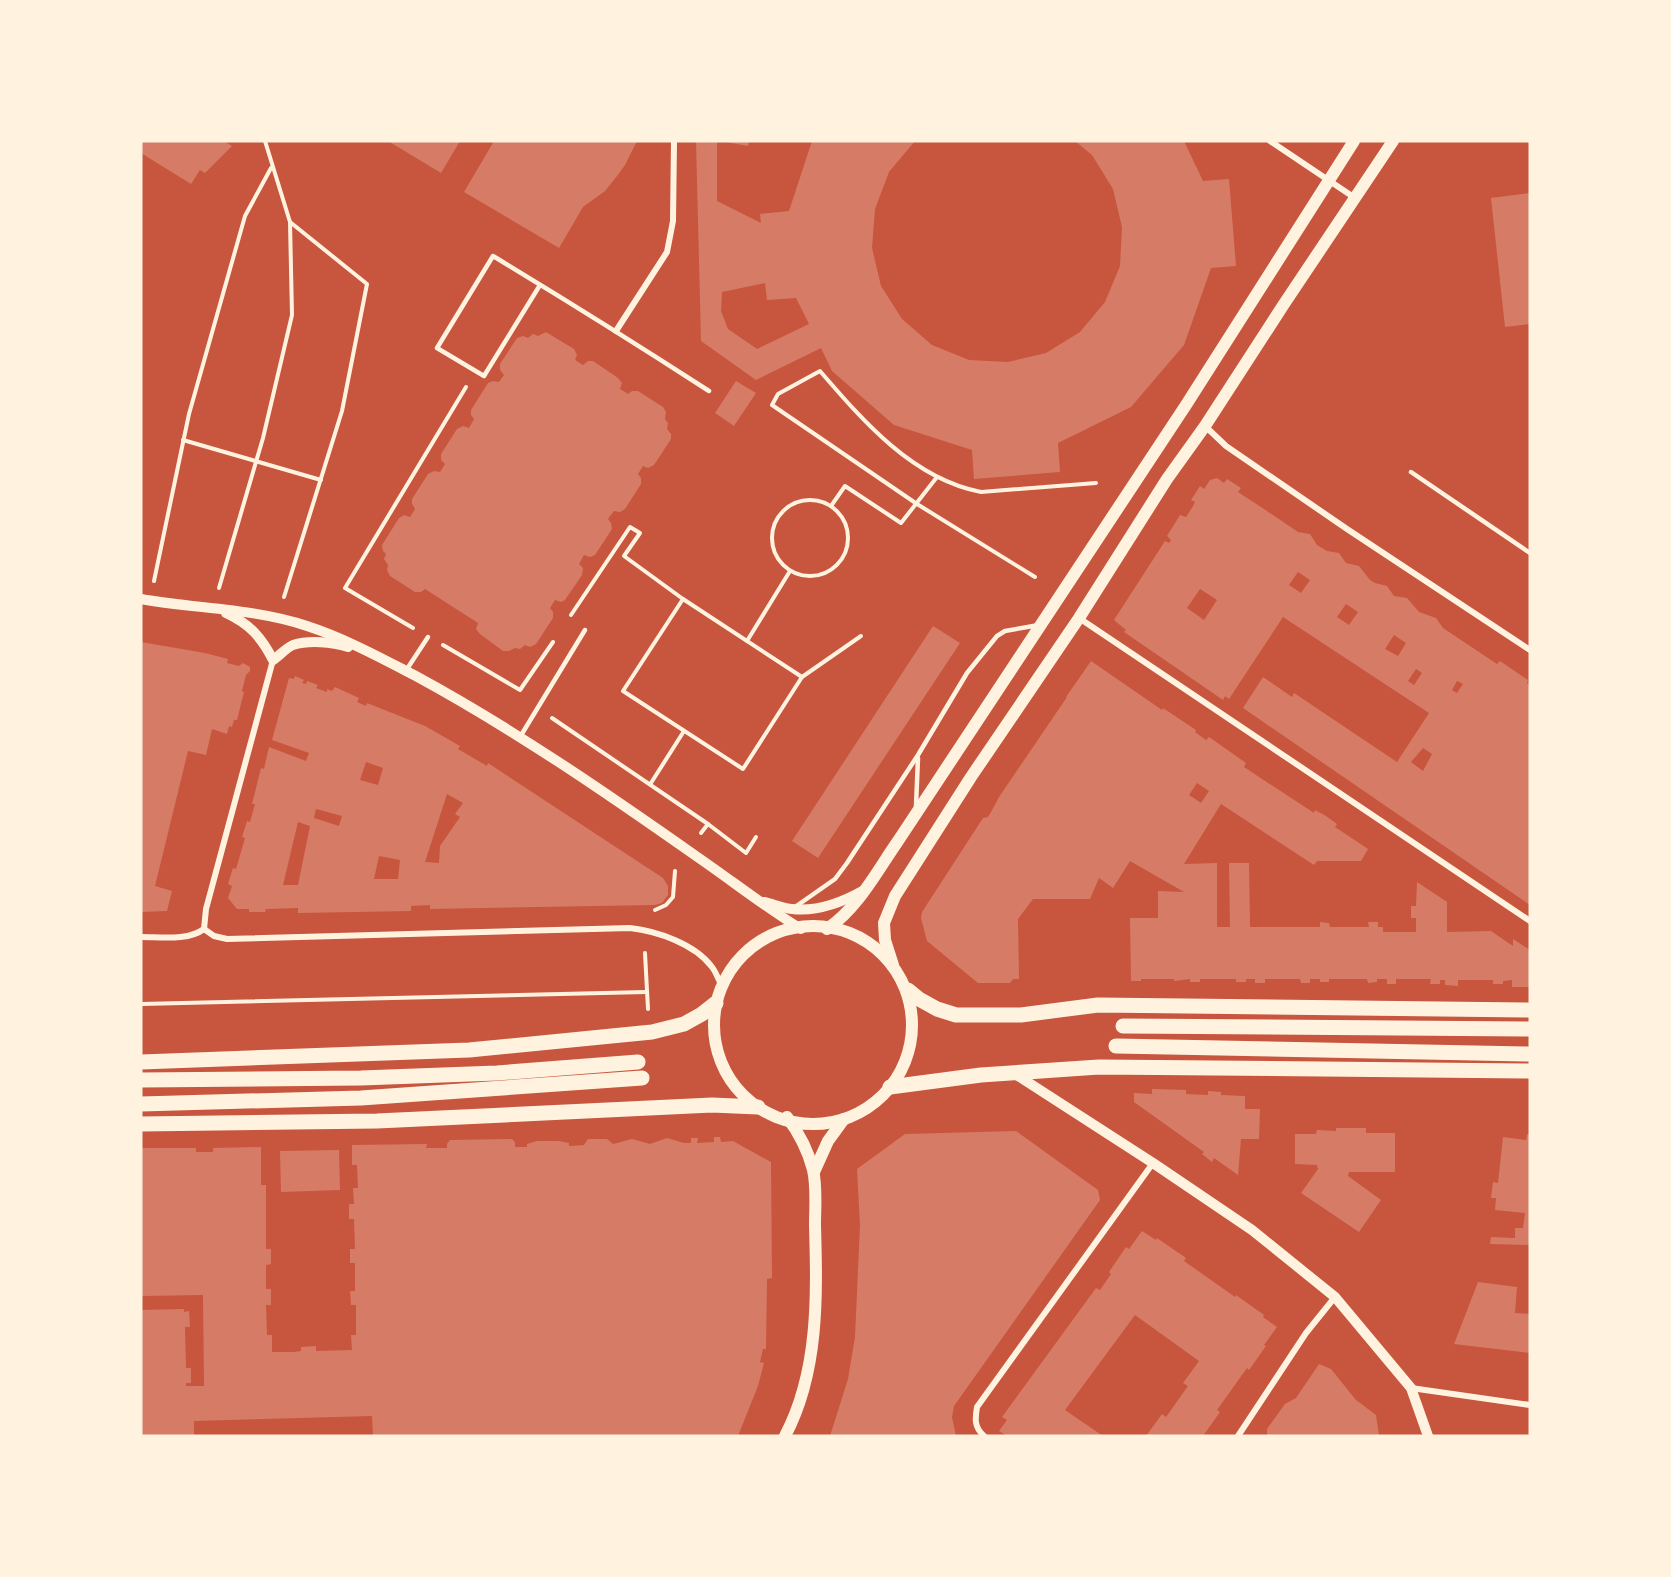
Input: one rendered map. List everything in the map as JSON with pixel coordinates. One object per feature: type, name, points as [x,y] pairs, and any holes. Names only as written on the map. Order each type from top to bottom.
[{"type":"main road","points":[[826,929],[841,919],[864,890],[1186,405],[1354,141]]},
{"type":"main road","points":[[1393,141],[1205,426],[1167,479],[1079,618],[971,777],[895,896],[884,923],[885,940],[893,965],[908,990],[937,1009],[956,1016],[1021,1015],[1098,1005],[1530,1010]]},
{"type":"main road","points":[[758,1107],[736,1089],[721,1067],[713,1042],[710,1022],[721,984],[731,965],[742,953],[780,933],[801,928],[826,929],[850,935],[874,949],[893,965]]},
{"type":"main road","points":[[141,1124],[377,1121],[712,1105],[758,1107],[787,1117],[814,1121],[844,1119],[876,1102],[902,1073],[911,1051],[914,1031],[908,990]]},
{"type":"main road","points":[[141,1062],[469,1050],[641,1033],[684,1024],[716,1003]]},
{"type":"main road","points":[[1123,1026],[1530,1029]]},
{"type":"main road","points":[[1116,1046],[1530,1054]]},
{"type":"main road","points":[[141,1080],[361,1078],[497,1073],[638,1062]]},
{"type":"main road","points":[[890,1087],[981,1076],[1100,1067],[1530,1071]]},
{"type":"main road","points":[[141,1104],[361,1098],[642,1078]]},
{"type":"main road","points":[[785,1436],[795,1416],[809,1373],[813,1340],[816,1257],[814,1172],[798,1132],[787,1117]]},
{"type":"main road","points":[[814,1172],[828,1141],[844,1119]]},
{"type":"street","points":[[616,331],[667,252],[673,220],[674,141]]},
{"type":"street","points":[[1270,141],[1355,198]]},
{"type":"street","points":[[1205,426],[1226,446],[1530,650]]},
{"type":"street","points":[[145,600],[248,612],[278,618],[336,636],[393,664],[451,695],[520,737],[760,900],[782,918],[801,928]]},
{"type":"street","points":[[213,609],[241,620],[253,629],[264,641],[273,660]]},
{"type":"street","points":[[1079,618],[1530,921]]},
{"type":"street","points":[[141,937],[190,936],[204,929],[206,909],[273,660],[291,646],[309,642],[343,645],[393,664]]},
{"type":"street","points":[[760,900],[792,909],[828,905],[845,900],[864,890]]},
{"type":"street","points":[[204,929],[214,936],[227,939],[630,928],[665,935],[699,954],[713,967],[721,984]]},
{"type":"street","points":[[1015,1074],[1252,1230],[1335,1297],[1411,1388],[1428,1436]]},
{"type":"street","points":[[984,1436],[979,1432],[975,1420],[977,1407],[1152,1163]]},
{"type":"street","points":[[1238,1436],[1306,1333],[1335,1297]]},
{"type":"street","points":[[1411,1388],[1530,1405]]},
{"type":"lane","points":[[540,285],[484,376],[437,348],[493,256],[616,331],[709,391]]},
{"type":"lane","points":[[1411,472],[1530,553]]},
{"type":"lane","points":[[792,909],[835,879],[918,755],[968,673],[997,636],[1005,631],[1039,625]]},
{"type":"lane","points":[[520,737],[585,630]]},
{"type":"lane","points":[[406,671],[428,637]]},
{"type":"lane","points":[[916,812],[918,755]]},
{"type":"path","points":[[213,609],[256,462],[292,315],[290,222],[265,141]]},
{"type":"path","points":[[145,600],[189,414],[245,216],[272,168]]},
{"type":"path","points":[[278,618],[342,411],[367,284],[290,222]]},
{"type":"path","points":[[1035,577],[917,504],[772,405],[778,394],[820,370],[849,404],[897,450],[937,477],[962,488],[981,492],[1096,483]]},
{"type":"path","points":[[476,371],[345,588],[520,690],[559,633]]},
{"type":"path","points":[[183,440],[321,480]]},
{"type":"path","points":[[831,506],[844,486],[901,523],[937,477]]},
{"type":"path","points":[[806,500],[819,501],[831,506],[841,515],[847,527],[849,540],[843,559],[828,573],[815,577],[802,576],[789,571],[780,562],[774,550],[772,536],[778,518],[793,504],[806,500]]},
{"type":"path","points":[[566,623],[630,527],[640,533],[624,556],[683,599],[802,677]]},
{"type":"path","points":[[747,640],[789,571]]},
{"type":"path","points":[[683,599],[623,691],[743,769],[802,677],[861,636]]},
{"type":"path","points":[[536,708],[651,783],[746,853],[756,837]]},
{"type":"path","points":[[651,783],[684,731]]},
{"type":"path","points":[[699,835],[708,824]]},
{"type":"path","points":[[655,910],[666,905],[673,897],[675,871]]},
{"type":"path","points":[[645,953],[648,1011]]},
{"type":"path","points":[[141,1004],[646,992]]},
{"type":"building","points":[[141,141],[224,141],[232,146],[205,173],[200,170],[191,184],[141,153]]},
{"type":"building","points":[[388,141],[460,141],[441,173]]},
{"type":"building","points":[[494,141],[637,141],[625,165],[605,191],[583,207],[559,248],[464,192]]},
{"type":"building","points":[[696,141],[717,141],[717,201],[761,223],[760,214],[789,211],[812,141],[915,141],[889,172],[875,209],[872,248],[881,286],[902,319],[932,345],[969,360],[1008,362],[1046,353],[1080,332],[1105,302],[1120,266],[1122,227],[1113,189],[1092,155],[1075,141],[1184,141],[1203,181],[1229,179],[1236,266],[1211,268],[1184,345],[1131,407],[1058,443],[1060,472],[974,479],[972,450],[894,425],[832,371],[821,348],[756,380],[701,341]],"holes":[[[765,283],[767,300],[796,298],[809,324],[757,349],[728,329],[721,311],[722,292]]]},
{"type":"building","points":[[720,141],[749,141],[748,146]]},
{"type":"building","points":[[1530,193],[1530,324],[1505,327],[1491,198]]},
{"type":"building","points":[[546,332],[574,349],[577,355],[575,360],[583,365],[588,361],[593,361],[618,378],[622,383],[620,389],[628,394],[638,391],[663,407],[671,439],[654,465],[648,468],[643,466],[638,474],[641,484],[625,509],[620,512],[614,511],[608,519],[612,529],[595,555],[590,557],[584,555],[579,564],[583,568],[582,575],[565,600],[561,602],[555,600],[550,608],[553,618],[536,644],[503,651],[480,634],[476,629],[478,623],[425,589],[415,592],[390,576],[382,545],[399,518],[404,515],[410,517],[415,509],[412,499],[428,474],[434,471],[440,472],[445,464],[441,460],[441,454],[457,429],[463,426],[469,428],[474,419],[471,410],[488,383],[499,382],[504,375],[500,370],[500,364],[517,338],[523,336],[528,338],[533,334],[538,336]]},
{"type":"building","points":[[736,381],[756,393],[734,426],[715,413]]},
{"type":"building","points":[[1217,478],[1224,483],[1227,479],[1241,488],[1238,492],[1298,532],[1310,534],[1317,545],[1327,551],[1339,553],[1346,563],[1359,566],[1370,580],[1387,586],[1394,596],[1407,598],[1419,612],[1436,618],[1443,628],[1497,664],[1500,661],[1528,680],[1527,683],[1530,686],[1530,905],[1243,708],[1263,677],[1292,697],[1294,693],[1397,762],[1429,713],[1283,617],[1229,699],[1225,696],[1223,700],[1124,632],[1126,630],[1114,620],[1165,541],[1169,543],[1171,540],[1167,536],[1180,515],[1186,517],[1195,502],[1191,500],[1200,486],[1204,489],[1210,480]],"holes":[[[1298,572],[1310,580],[1301,593],[1289,585]],[[1200,589],[1217,600],[1204,620],[1187,608]],[[1346,604],[1358,612],[1349,625],[1337,617]],[[1394,635],[1406,643],[1398,656],[1385,649]],[[1416,669],[1422,673],[1414,685],[1408,681]],[[1457,681],[1463,684],[1457,693],[1452,690]],[[1423,748],[1432,754],[1423,771],[1411,762]]]},
{"type":"building","points":[[933,626],[960,643],[818,858],[792,841]]},
{"type":"building","points":[[141,642],[205,653],[228,659],[227,663],[239,666],[243,663],[250,667],[242,691],[244,692],[237,720],[234,720],[232,727],[229,726],[227,734],[212,729],[206,755],[188,751],[155,886],[172,891],[167,911],[141,912]]},
{"type":"building","points":[[1091,661],[1162,710],[1163,708],[1196,730],[1195,732],[1206,740],[1209,737],[1246,763],[1244,767],[1314,813],[1315,810],[1326,816],[1337,824],[1335,827],[1368,849],[1361,861],[1317,861],[1314,865],[1221,804],[1184,864],[1217,863],[1217,927],[1230,927],[1229,863],[1249,863],[1250,927],[1320,927],[1320,922],[1329,923],[1330,927],[1369,927],[1368,922],[1378,922],[1378,927],[1383,927],[1383,932],[1416,932],[1416,918],[1411,918],[1411,906],[1416,906],[1417,882],[1447,902],[1447,932],[1491,931],[1513,946],[1513,939],[1530,950],[1530,987],[1512,987],[1512,980],[1503,981],[1503,984],[1493,984],[1493,980],[1458,980],[1458,986],[1445,985],[1445,980],[1440,980],[1440,984],[1430,984],[1431,979],[1396,979],[1396,984],[1387,984],[1387,979],[1377,979],[1377,982],[1368,983],[1367,979],[1329,979],[1329,982],[1320,982],[1320,979],[1310,979],[1310,983],[1301,983],[1300,979],[1265,979],[1265,983],[1255,983],[1255,979],[1246,979],[1246,982],[1236,982],[1236,979],[1200,979],[1200,982],[1190,982],[1190,979],[1131,981],[1130,918],[1158,918],[1158,891],[1184,892],[1130,861],[1113,888],[1099,878],[1090,899],[1033,899],[1018,919],[1019,979],[1013,979],[1010,983],[978,983],[927,941],[921,918],[922,912],[983,818],[988,817]],"holes":[[[1197,783],[1209,791],[1201,803],[1189,795]]]},
{"type":"building","points":[[295,676],[304,680],[302,683],[306,684],[307,681],[318,685],[316,688],[327,692],[327,689],[332,691],[335,687],[359,698],[357,702],[366,706],[367,703],[425,726],[460,746],[458,749],[487,766],[488,763],[663,878],[668,886],[668,895],[662,903],[655,905],[430,909],[430,905],[411,906],[411,911],[298,913],[298,908],[266,909],[265,912],[237,909],[228,898],[232,886],[228,884],[233,868],[236,869],[245,838],[242,837],[247,821],[250,822],[261,768],[264,769],[269,747],[306,761],[309,753],[272,740],[289,678],[294,679]],"holes":[[[366,762],[383,768],[378,785],[360,780]],[[447,794],[463,803],[455,814],[460,817],[440,846],[439,863],[425,862]],[[316,809],[342,816],[339,826],[314,818]],[[298,822],[310,826],[298,885],[283,885]],[[379,856],[400,860],[398,879],[374,879]]]},
{"type":"building","points":[[1152,1089],[1186,1090],[1186,1094],[1208,1095],[1208,1091],[1221,1092],[1221,1095],[1245,1096],[1245,1109],[1260,1109],[1259,1139],[1241,1139],[1238,1175],[1214,1158],[1212,1162],[1202,1154],[1204,1152],[1134,1102],[1134,1093],[1152,1094]]},
{"type":"building","points":[[1336,1128],[1366,1128],[1366,1133],[1395,1133],[1395,1172],[1349,1172],[1348,1176],[1381,1200],[1359,1232],[1301,1193],[1318,1169],[1317,1165],[1295,1164],[1295,1134],[1316,1134],[1317,1130],[1336,1131]]},
{"type":"building","points":[[1016,1131],[1098,1190],[1100,1200],[954,1406],[952,1417],[956,1436],[830,1436],[848,1379],[855,1337],[860,1225],[857,1169],[905,1134]]},
{"type":"building","points":[[1527,1134],[1530,1135],[1530,1245],[1490,1244],[1491,1237],[1515,1238],[1515,1228],[1523,1228],[1525,1213],[1495,1210],[1496,1198],[1491,1198],[1493,1182],[1498,1183],[1503,1137],[1526,1140]]},
{"type":"building","points":[[714,1137],[720,1137],[721,1142],[733,1141],[771,1162],[772,1278],[767,1279],[766,1349],[763,1349],[760,1362],[764,1363],[758,1386],[738,1436],[373,1436],[372,1416],[194,1421],[194,1436],[141,1436],[141,1310],[184,1309],[184,1312],[189,1311],[190,1327],[185,1327],[186,1368],[191,1368],[191,1383],[186,1383],[186,1386],[204,1386],[203,1295],[141,1296],[141,1148],[196,1148],[196,1152],[213,1152],[213,1148],[261,1147],[261,1185],[266,1185],[266,1249],[271,1249],[271,1264],[266,1265],[266,1289],[271,1289],[271,1305],[266,1305],[267,1335],[272,1335],[272,1352],[294,1352],[301,1351],[301,1347],[316,1346],[316,1351],[352,1350],[351,1335],[356,1335],[356,1305],[351,1305],[350,1291],[355,1291],[355,1263],[350,1263],[350,1249],[355,1249],[354,1219],[349,1219],[349,1204],[354,1204],[353,1188],[358,1188],[357,1165],[352,1165],[352,1145],[427,1144],[426,1148],[447,1148],[450,1140],[512,1139],[515,1147],[527,1147],[527,1144],[537,1141],[559,1141],[569,1143],[569,1146],[584,1145],[588,1139],[607,1139],[613,1144],[632,1139],[650,1144],[667,1138],[684,1143],[691,1143],[691,1138],[698,1138],[697,1143],[714,1142]]},
{"type":"building","points":[[339,1150],[340,1190],[281,1192],[280,1151]]},
{"type":"building","points":[[1142,1231],[1156,1240],[1157,1238],[1186,1258],[1184,1261],[1235,1297],[1236,1295],[1277,1327],[1249,1370],[1247,1368],[1217,1410],[1220,1412],[1203,1436],[1146,1436],[1162,1414],[1166,1417],[1188,1386],[1183,1383],[1199,1361],[1135,1315],[1065,1410],[1103,1436],[1007,1436],[999,1431],[1007,1420],[1002,1417],[1096,1288],[1100,1290],[1126,1247],[1129,1249]]},
{"type":"building","points":[[1478,1282],[1517,1287],[1515,1313],[1530,1314],[1530,1353],[1454,1344]]},
{"type":"building","points":[[1319,1364],[1331,1369],[1356,1400],[1376,1415],[1379,1436],[1267,1436],[1267,1429],[1285,1404],[1296,1398]]}]
